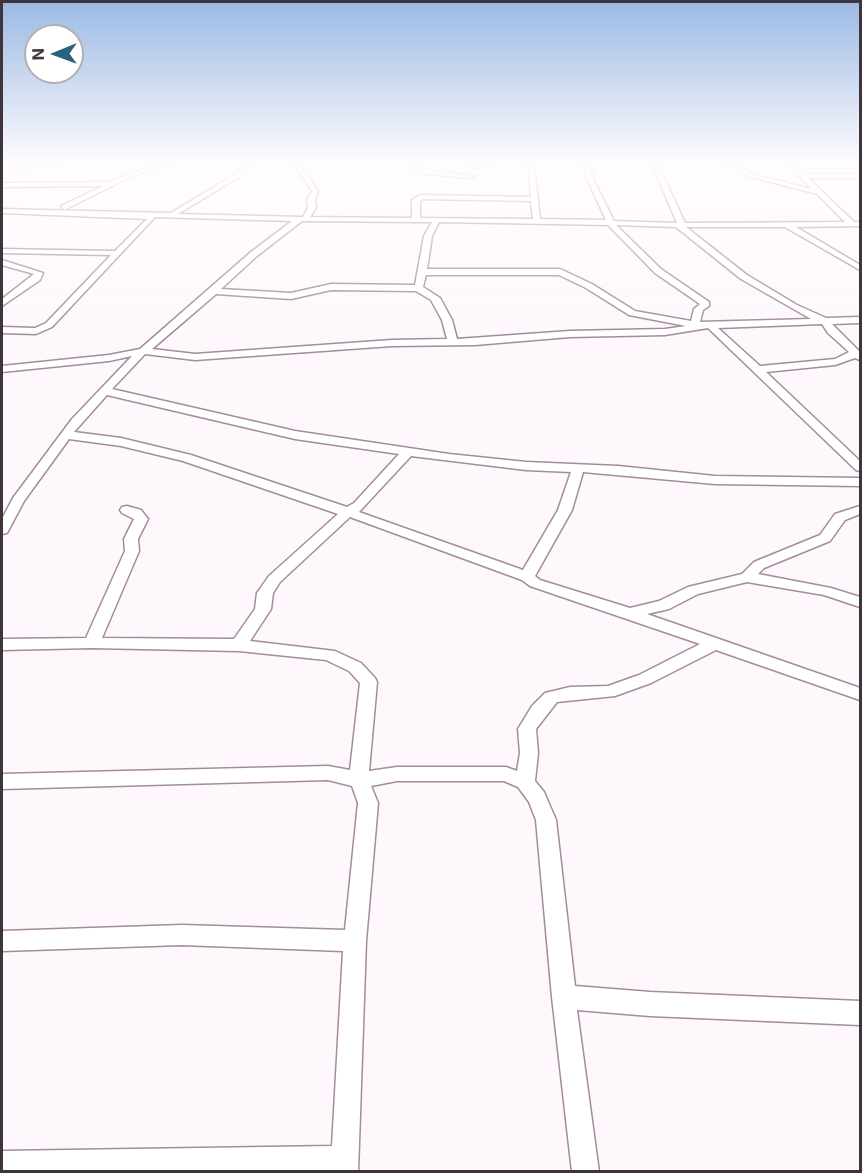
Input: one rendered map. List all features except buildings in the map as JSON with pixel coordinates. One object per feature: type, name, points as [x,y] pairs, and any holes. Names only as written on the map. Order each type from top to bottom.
[{"type":"street","points":[[2,330],[36,331],[49,325],[106,267],[116,253],[152,219]]},
{"type":"street","points":[[296,219],[680,225],[856,224]]},
{"type":"street","points":[[2,530],[18,501],[66,435],[143,351],[254,254],[303,219]]},
{"type":"street","points":[[608,219],[658,271],[706,304],[699,309],[695,319],[696,324],[705,326],[756,370],[861,467]]},
{"type":"street","points":[[677,219],[680,225],[744,277],[794,307],[826,322],[831,331],[857,355],[835,362],[756,370]]},
{"type":"street","points":[[417,288],[423,272],[428,236],[437,220]]},
{"type":"street","points":[[787,224],[861,268]]},
{"type":"street","points":[[2,251],[116,253]]},
{"type":"street","points":[[2,263],[39,273],[37,278],[2,303]]},
{"type":"street","points":[[423,272],[560,272],[589,286],[632,313],[705,326]]},
{"type":"street","points":[[214,291],[291,296],[331,287],[417,288],[435,298],[447,320],[453,342]]},
{"type":"street","points":[[2,369],[109,358],[143,351],[195,357],[392,343],[453,342],[570,334],[665,332],[705,326],[861,320]]},
{"type":"street","points":[[105,391],[295,435],[408,452],[526,466],[618,470],[715,480],[774,483],[861,482]]},
{"type":"street","points":[[66,435],[121,442],[187,458],[421,537],[527,577],[535,583],[579,596],[861,694]]},
{"type":"street","points":[[239,645],[263,609],[265,593],[274,579],[347,513],[360,506],[408,452]]},
{"type":"street","points":[[527,577],[565,510],[578,469]]},
{"type":"street","points":[[92,643],[132,551],[131,540],[141,519],[127,510]]},
{"type":"street","points":[[747,577],[759,565],[825,538],[840,517],[861,510]]},
{"type":"street","points":[[628,614],[664,605],[693,590],[747,577],[826,591],[861,602]]},
{"type":"street","points":[[2,645],[92,643],[239,645],[329,656],[355,667],[369,682],[361,741],[359,780],[368,803],[355,941],[344,1165],[2,1164]]},
{"type":"street","points":[[525,782],[529,753],[527,729],[538,711],[551,697],[570,693],[609,692],[645,679],[716,643]]},
{"type":"street","points":[[2,782],[328,773],[359,780],[397,774],[506,774],[525,782],[537,798],[546,820],[564,997],[586,1172]]},
{"type":"street","points":[[2,940],[182,934],[355,941]]},
{"type":"street","points":[[564,997],[650,1004],[861,1012]]}]
